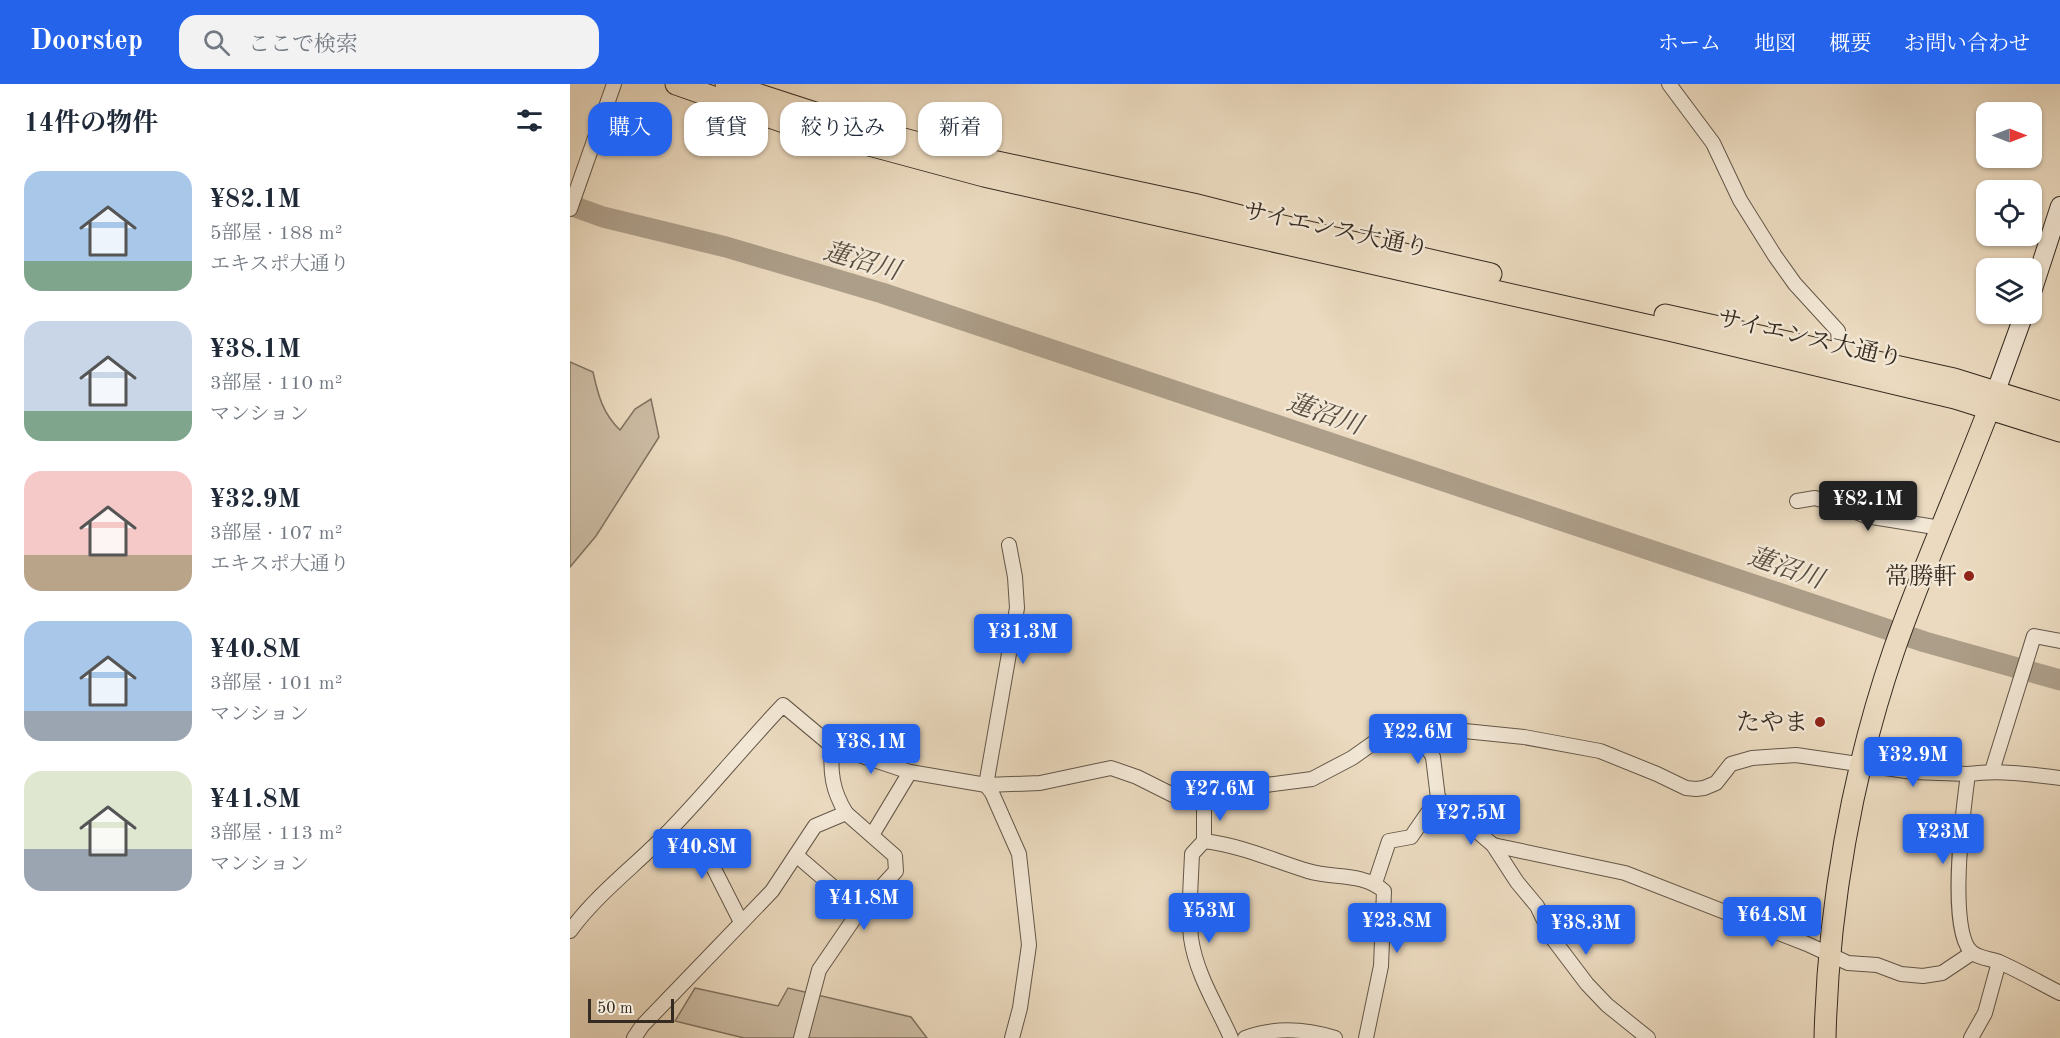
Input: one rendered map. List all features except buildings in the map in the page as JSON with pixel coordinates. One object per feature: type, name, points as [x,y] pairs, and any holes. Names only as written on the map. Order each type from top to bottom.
[{"type":"main road","name":"サイエンス大通り","points":[[676,84],[784,122],[984,176],[1489,288],[1838,362],[1992,399]]},
{"type":"main road","name":"サイエンス大通り","points":[[726,84],[855,126],[960,154],[1193,204],[1651,311],[1838,362]]},
{"type":"main road","points":[[2042,261],[2060,206]]},
{"type":"main road","points":[[1825,1038],[1830,955],[1843,856],[1877,705],[1905,621],[2020,324]]},
{"type":"main road","points":[[1992,399],[2060,412]]},
{"type":"main road","points":[[1992,399],[2060,431]]},
{"type":"street","points":[[570,209],[614,84]]},
{"type":"street","points":[[1669,84],[1713,143],[1740,200],[1775,256],[1795,284],[1838,331],[1838,362]]},
{"type":"street","points":[[1797,501],[1815,498],[1866,516],[1941,528]]},
{"type":"street","points":[[1009,545],[1016,577],[1017,608],[986,785],[1003,814],[1019,854],[1023,883],[1029,945],[1020,1008],[1012,1038]]},
{"type":"street","points":[[1992,771],[2034,636],[2060,641]]},
{"type":"street","points":[[570,931],[583,914],[667,833],[783,705],[832,746],[910,772],[986,785],[1040,783],[1111,768],[1137,777],[1175,796],[1204,803],[1258,786],[1312,779],[1352,758],[1393,729],[1415,726],[1524,737],[1600,751],[1686,788],[1696,789],[1716,783],[1731,764],[1752,758],[1796,755],[1914,772],[1968,774],[1992,771],[2019,772],[2060,778]]},
{"type":"street","points":[[1375,883],[1389,841],[1411,837],[1438,798],[1433,757],[1415,726]]},
{"type":"street","points":[[801,1038],[819,970],[860,910],[896,871],[895,856],[846,813],[839,802],[830,771],[832,746]]},
{"type":"street","points":[[872,835],[910,772]]},
{"type":"street","points":[[1968,774],[1957,876],[1961,928],[1965,942],[1972,953],[1999,963],[2060,993]]},
{"type":"street","points":[[1438,798],[1493,845],[1517,882],[1537,906],[1553,939],[1587,984],[1607,1005],[1648,1038]]},
{"type":"street","points":[[1204,803],[1204,841],[1192,854],[1191,939],[1200,972],[1231,1038]]},
{"type":"street","points":[[634,1038],[642,1026],[772,891],[815,826],[846,813]]},
{"type":"street","points":[[667,833],[711,863],[741,922]]},
{"type":"street","points":[[1204,841],[1231,845],[1311,872],[1347,876],[1375,883],[1384,891],[1381,966],[1366,1038]]},
{"type":"street","points":[[1493,845],[1625,873],[1848,963],[1877,965],[1901,974],[1923,976],[1942,973],[1972,953]]},
{"type":"street","points":[[796,855],[860,910]]},
{"type":"street","points":[[1971,1038],[1985,1013],[1999,963]]},
{"type":"street","points":[[1245,1038],[1276,1030],[1307,1031],[1335,1038]]},
{"type":"shaded area","points":[[570,362],[593,372],[602,404],[620,430],[635,409],[651,399],[659,437],[596,536],[570,567]]},
{"type":"shaded area","points":[[695,988],[778,1006],[788,988],[911,1017],[927,1038],[744,1038],[675,1021]]},
{"type":"waterway","name":"蓮沼川","points":[[570,205],[603,217],[726,247],[882,293],[1925,642],[2060,680]]},
{"type":"place","name":"常勝軒","points":[[1969,576]]},
{"type":"place","name":"たやま","points":[[1820,722]]}]
